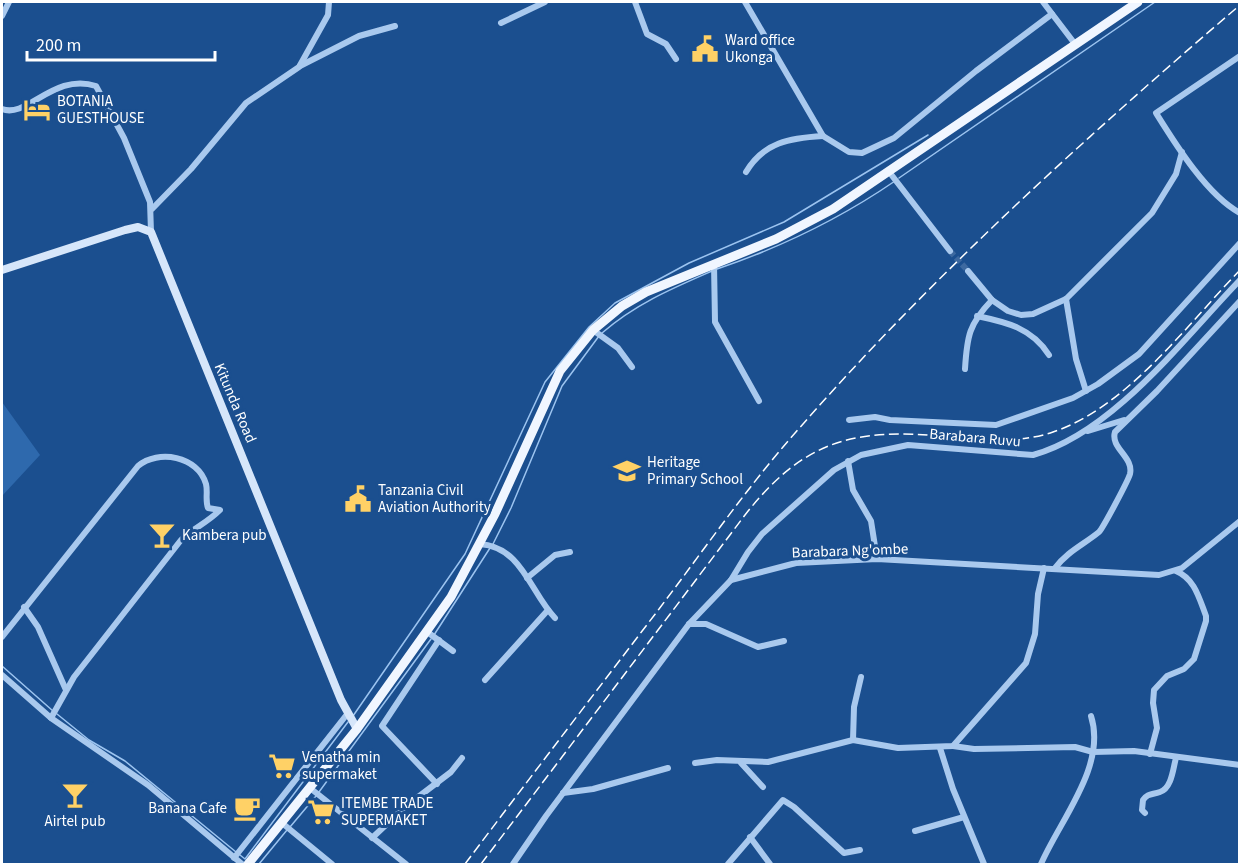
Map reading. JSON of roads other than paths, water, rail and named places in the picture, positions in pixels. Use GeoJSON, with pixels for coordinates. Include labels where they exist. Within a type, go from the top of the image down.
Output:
{"type":"FeatureCollection","features":[{"type":"Feature","properties":{"kind":"main road"},"geometry":{"type":"LineString","coordinates":[[248,864],[357,729],[451,597],[480,544],[560,371],[592,330],[622,306],[646,292],[807,224],[890,173],[1138,2]]}},
{"type":"Feature","properties":{"kind":"street"},"geometry":{"type":"LineString","coordinates":[[2,16],[9,2]]}},
{"type":"Feature","properties":{"kind":"street"},"geometry":{"type":"LineString","coordinates":[[299,67],[328,15],[329,2]]}},
{"type":"Feature","properties":{"kind":"street"},"geometry":{"type":"LineString","coordinates":[[501,23],[545,2]]}},
{"type":"Feature","properties":{"kind":"street"},"geometry":{"type":"LineString","coordinates":[[634,2],[647,34],[666,44],[676,59]]}},
{"type":"Feature","properties":{"kind":"street"},"geometry":{"type":"LineString","coordinates":[[745,2],[823,136],[849,152],[862,153],[884,145],[1052,14]]}},
{"type":"Feature","properties":{"kind":"street"},"geometry":{"type":"LineString","coordinates":[[1044,2],[1075,44]]}},
{"type":"Feature","properties":{"kind":"street"},"geometry":{"type":"LineString","coordinates":[[152,209],[191,169],[246,103],[299,67],[359,36],[395,26]]}},
{"type":"Feature","properties":{"kind":"street"},"geometry":{"type":"LineString","coordinates":[[1239,59],[1156,113],[1182,152],[1220,199],[1239,213]]}},
{"type":"Feature","properties":{"kind":"street"},"geometry":{"type":"LineString","coordinates":[[2,109],[7,111],[18,109],[61,85],[79,82],[96,86],[124,138],[152,209],[151,232]]}},
{"type":"Feature","properties":{"kind":"street"},"geometry":{"type":"LineString","coordinates":[[746,172],[758,154],[767,148],[801,138],[823,136]]}},
{"type":"Feature","properties":{"kind":"street"},"geometry":{"type":"LineString","coordinates":[[968,271],[992,300],[1008,311],[1021,315],[1034,314],[1066,299],[1077,291],[1152,213],[1176,174],[1182,152]]}},
{"type":"Feature","properties":{"kind":"street"},"geometry":{"type":"LineString","coordinates":[[890,173],[950,251]]}},
{"type":"Feature","properties":{"kind":"street"},"geometry":{"type":"LineString","coordinates":[[2,270],[132,228],[144,227],[151,232]]}},
{"type":"Feature","properties":{"kind":"street","name":"Kitunda Road"},"geometry":{"type":"LineString","coordinates":[[151,232],[348,713],[357,729]]}},
{"type":"Feature","properties":{"kind":"street"},"geometry":{"type":"LineString","coordinates":[[849,420],[875,417],[996,425],[1086,391],[1139,354],[1239,243]]}},
{"type":"Feature","properties":{"kind":"street"},"geometry":{"type":"LineString","coordinates":[[714,264],[715,322],[759,401]]}},
{"type":"Feature","properties":{"kind":"street","name":"Barabara Ruvu"},"geometry":{"type":"LineString","coordinates":[[731,580],[762,534],[808,491],[848,461],[874,450],[908,445],[1033,455],[1065,444],[1086,431],[1146,379],[1239,280]]}},
{"type":"Feature","properties":{"kind":"street"},"geometry":{"type":"LineString","coordinates":[[1066,299],[1076,360],[1086,391]]}},
{"type":"Feature","properties":{"kind":"street"},"geometry":{"type":"LineString","coordinates":[[965,369],[969,330],[976,316],[992,300]]}},
{"type":"Feature","properties":{"kind":"street"},"geometry":{"type":"LineString","coordinates":[[1055,568],[1069,550],[1104,527],[1130,476],[1130,465],[1114,438],[1115,432],[1157,391],[1239,301]]}},
{"type":"Feature","properties":{"kind":"street"},"geometry":{"type":"LineString","coordinates":[[976,316],[997,320],[1027,332],[1042,344],[1049,355]]}},
{"type":"Feature","properties":{"kind":"street"},"geometry":{"type":"LineString","coordinates":[[592,330],[618,348],[632,367]]}},
{"type":"Feature","properties":{"kind":"street"},"geometry":{"type":"LineString","coordinates":[[1086,431],[1128,418]]}},
{"type":"Feature","properties":{"kind":"street"},"geometry":{"type":"LineString","coordinates":[[2,637],[138,466],[147,459],[160,456],[182,459],[202,477],[206,485],[208,508],[220,510],[207,523],[190,531],[181,540],[66,690],[51,718]]}},
{"type":"Feature","properties":{"kind":"street"},"geometry":{"type":"LineString","coordinates":[[848,461],[853,490],[871,521],[878,559]]}},
{"type":"Feature","properties":{"kind":"street"},"geometry":{"type":"LineString","coordinates":[[1150,753],[1157,728],[1153,703],[1154,690],[1167,676],[1184,669],[1194,659],[1206,621],[1194,585],[1188,576],[1176,571],[1239,521]]}},
{"type":"Feature","properties":{"kind":"street"},"geometry":{"type":"LineString","coordinates":[[480,544],[492,545],[511,555],[555,618]]}},
{"type":"Feature","properties":{"kind":"street"},"geometry":{"type":"LineString","coordinates":[[528,578],[555,555],[570,552]]}},
{"type":"Feature","properties":{"kind":"street","name":"Barabara Ng'ombe"},"geometry":{"type":"LineString","coordinates":[[731,580],[796,563],[878,559],[1159,575],[1176,571]]}},
{"type":"Feature","properties":{"kind":"street"},"geometry":{"type":"LineString","coordinates":[[952,746],[1026,663],[1035,634],[1038,594],[1044,568]]}},
{"type":"Feature","properties":{"kind":"street"},"geometry":{"type":"LineString","coordinates":[[513,864],[689,624],[731,580]]}},
{"type":"Feature","properties":{"kind":"street"},"geometry":{"type":"LineString","coordinates":[[24,607],[38,627],[66,690]]}},
{"type":"Feature","properties":{"kind":"street"},"geometry":{"type":"LineString","coordinates":[[485,680],[548,610]]}},
{"type":"Feature","properties":{"kind":"street"},"geometry":{"type":"LineString","coordinates":[[689,624],[706,624],[758,647],[784,640]]}},
{"type":"Feature","properties":{"kind":"street"},"geometry":{"type":"LineString","coordinates":[[426,631],[453,651]]}},
{"type":"Feature","properties":{"kind":"street"},"geometry":{"type":"LineString","coordinates":[[436,784],[382,726],[439,640]]}},
{"type":"Feature","properties":{"kind":"street"},"geometry":{"type":"LineString","coordinates":[[2,675],[51,718],[148,785],[242,864]]}},
{"type":"Feature","properties":{"kind":"street"},"geometry":{"type":"LineString","coordinates":[[853,740],[854,706],[861,678]]}},
{"type":"Feature","properties":{"kind":"street"},"geometry":{"type":"LineString","coordinates":[[234,858],[348,713]]}},
{"type":"Feature","properties":{"kind":"street"},"geometry":{"type":"LineString","coordinates":[[1041,864],[1082,784],[1094,752],[1095,728],[1091,716]]}},
{"type":"Feature","properties":{"kind":"street"},"geometry":{"type":"LineString","coordinates":[[695,764],[717,760],[774,761],[853,740],[898,748],[1076,747],[1094,752],[1150,753],[1239,765]]}},
{"type":"Feature","properties":{"kind":"street"},"geometry":{"type":"LineString","coordinates":[[940,747],[964,817],[984,864]]}},
{"type":"Feature","properties":{"kind":"street"},"geometry":{"type":"LineString","coordinates":[[372,838],[405,807],[452,772],[462,758]]}},
{"type":"Feature","properties":{"kind":"street"},"geometry":{"type":"LineString","coordinates":[[1145,813],[1142,807],[1143,800],[1150,794],[1167,788],[1176,758]]}},
{"type":"Feature","properties":{"kind":"street"},"geometry":{"type":"LineString","coordinates":[[741,762],[763,787]]}},
{"type":"Feature","properties":{"kind":"street"},"geometry":{"type":"LineString","coordinates":[[563,793],[593,789],[668,768]]}},
{"type":"Feature","properties":{"kind":"street"},"geometry":{"type":"LineString","coordinates":[[310,788],[406,864]]}},
{"type":"Feature","properties":{"kind":"street"},"geometry":{"type":"LineString","coordinates":[[728,864],[780,801],[784,800],[844,853],[861,850]]}},
{"type":"Feature","properties":{"kind":"street"},"geometry":{"type":"LineString","coordinates":[[915,831],[964,817]]}},
{"type":"Feature","properties":{"kind":"street"},"geometry":{"type":"LineString","coordinates":[[282,823],[332,864]]}},
{"type":"Feature","properties":{"kind":"street"},"geometry":{"type":"LineString","coordinates":[[750,837],[770,864]]}},
{"type":"Feature","properties":{"kind":"waterway"},"geometry":{"type":"LineString","coordinates":[[899,178],[1155,2]]}},
{"type":"Feature","properties":{"kind":"waterway"},"geometry":{"type":"LineString","coordinates":[[353,716],[465,554],[545,382],[589,327],[615,303],[689,263],[784,222],[928,135]]}},
{"type":"Feature","properties":{"kind":"waterway"},"geometry":{"type":"LineString","coordinates":[[717,269],[763,252],[809,231],[895,181]]}},
{"type":"Feature","properties":{"kind":"waterway"},"geometry":{"type":"LineString","coordinates":[[602,333],[641,305],[712,271]]}},
{"type":"Feature","properties":{"kind":"waterway"},"geometry":{"type":"LineString","coordinates":[[493,544],[511,508],[562,386],[599,336]]}},
{"type":"Feature","properties":{"kind":"waterway"},"geometry":{"type":"LineString","coordinates":[[434,635],[490,548]]}},
{"type":"Feature","properties":{"kind":"waterway"},"geometry":{"type":"LineString","coordinates":[[319,792],[431,639]]}},
{"type":"Feature","properties":{"kind":"waterway"},"geometry":{"type":"LineString","coordinates":[[2,666],[53,711]]}},
{"type":"Feature","properties":{"kind":"waterway"},"geometry":{"type":"LineString","coordinates":[[57,714],[89,740],[125,761],[236,852]]}},
{"type":"Feature","properties":{"kind":"waterway"},"geometry":{"type":"LineString","coordinates":[[240,855],[245,859],[348,722]]}},
{"type":"Feature","properties":{"kind":"waterway"},"geometry":{"type":"LineString","coordinates":[[290,827],[316,796]]}},
{"type":"Feature","properties":{"kind":"waterway"},"geometry":{"type":"LineString","coordinates":[[259,864],[287,830]]}},
{"type":"Feature","properties":{"kind":"tunnel"},"geometry":{"type":"LineString","coordinates":[[950,251],[968,271]]}},
{"type":"Feature","properties":{"kind":"railway"},"geometry":{"type":"LineString","coordinates":[[465,864],[751,487],[836,387],[890,329],[1003,217],[1240,5]]}},
{"type":"Feature","properties":{"kind":"railway"},"geometry":{"type":"LineString","coordinates":[[481,864],[745,515],[790,468],[813,453],[837,443],[862,437],[890,434],[1004,440],[1029,438],[1053,432],[1080,420],[1106,404],[1130,385],[1177,339],[1240,270]]}},
{"type":"Feature","properties":{"kind":"place","name":"Ward office Ukonga"},"geometry":{"type":"Point","coordinates":[705,49]}},
{"type":"Feature","properties":{"kind":"place","name":"BOTANIA GUESTHOUSE"},"geometry":{"type":"Point","coordinates":[37,110]}},
{"type":"Feature","properties":{"kind":"place","name":"Heritage Primary School"},"geometry":{"type":"Point","coordinates":[627,471]}},
{"type":"Feature","properties":{"kind":"place","name":"Tanzania Civil Aviation Authority"},"geometry":{"type":"Point","coordinates":[358,499]}},
{"type":"Feature","properties":{"kind":"place","name":"Kambera pub"},"geometry":{"type":"Point","coordinates":[162,535]}},
{"type":"Feature","properties":{"kind":"place","name":"Venatha min supermaket"},"geometry":{"type":"Point","coordinates":[282,766]}},
{"type":"Feature","properties":{"kind":"place","name":"Airtel pub"},"geometry":{"type":"Point","coordinates":[75,795]}},
{"type":"Feature","properties":{"kind":"place","name":"Banana Cafe"},"geometry":{"type":"Point","coordinates":[247,808]}},
{"type":"Feature","properties":{"kind":"place","name":"ITEMBE TRADE SUPERMAKET"},"geometry":{"type":"Point","coordinates":[321,812]}}]}
